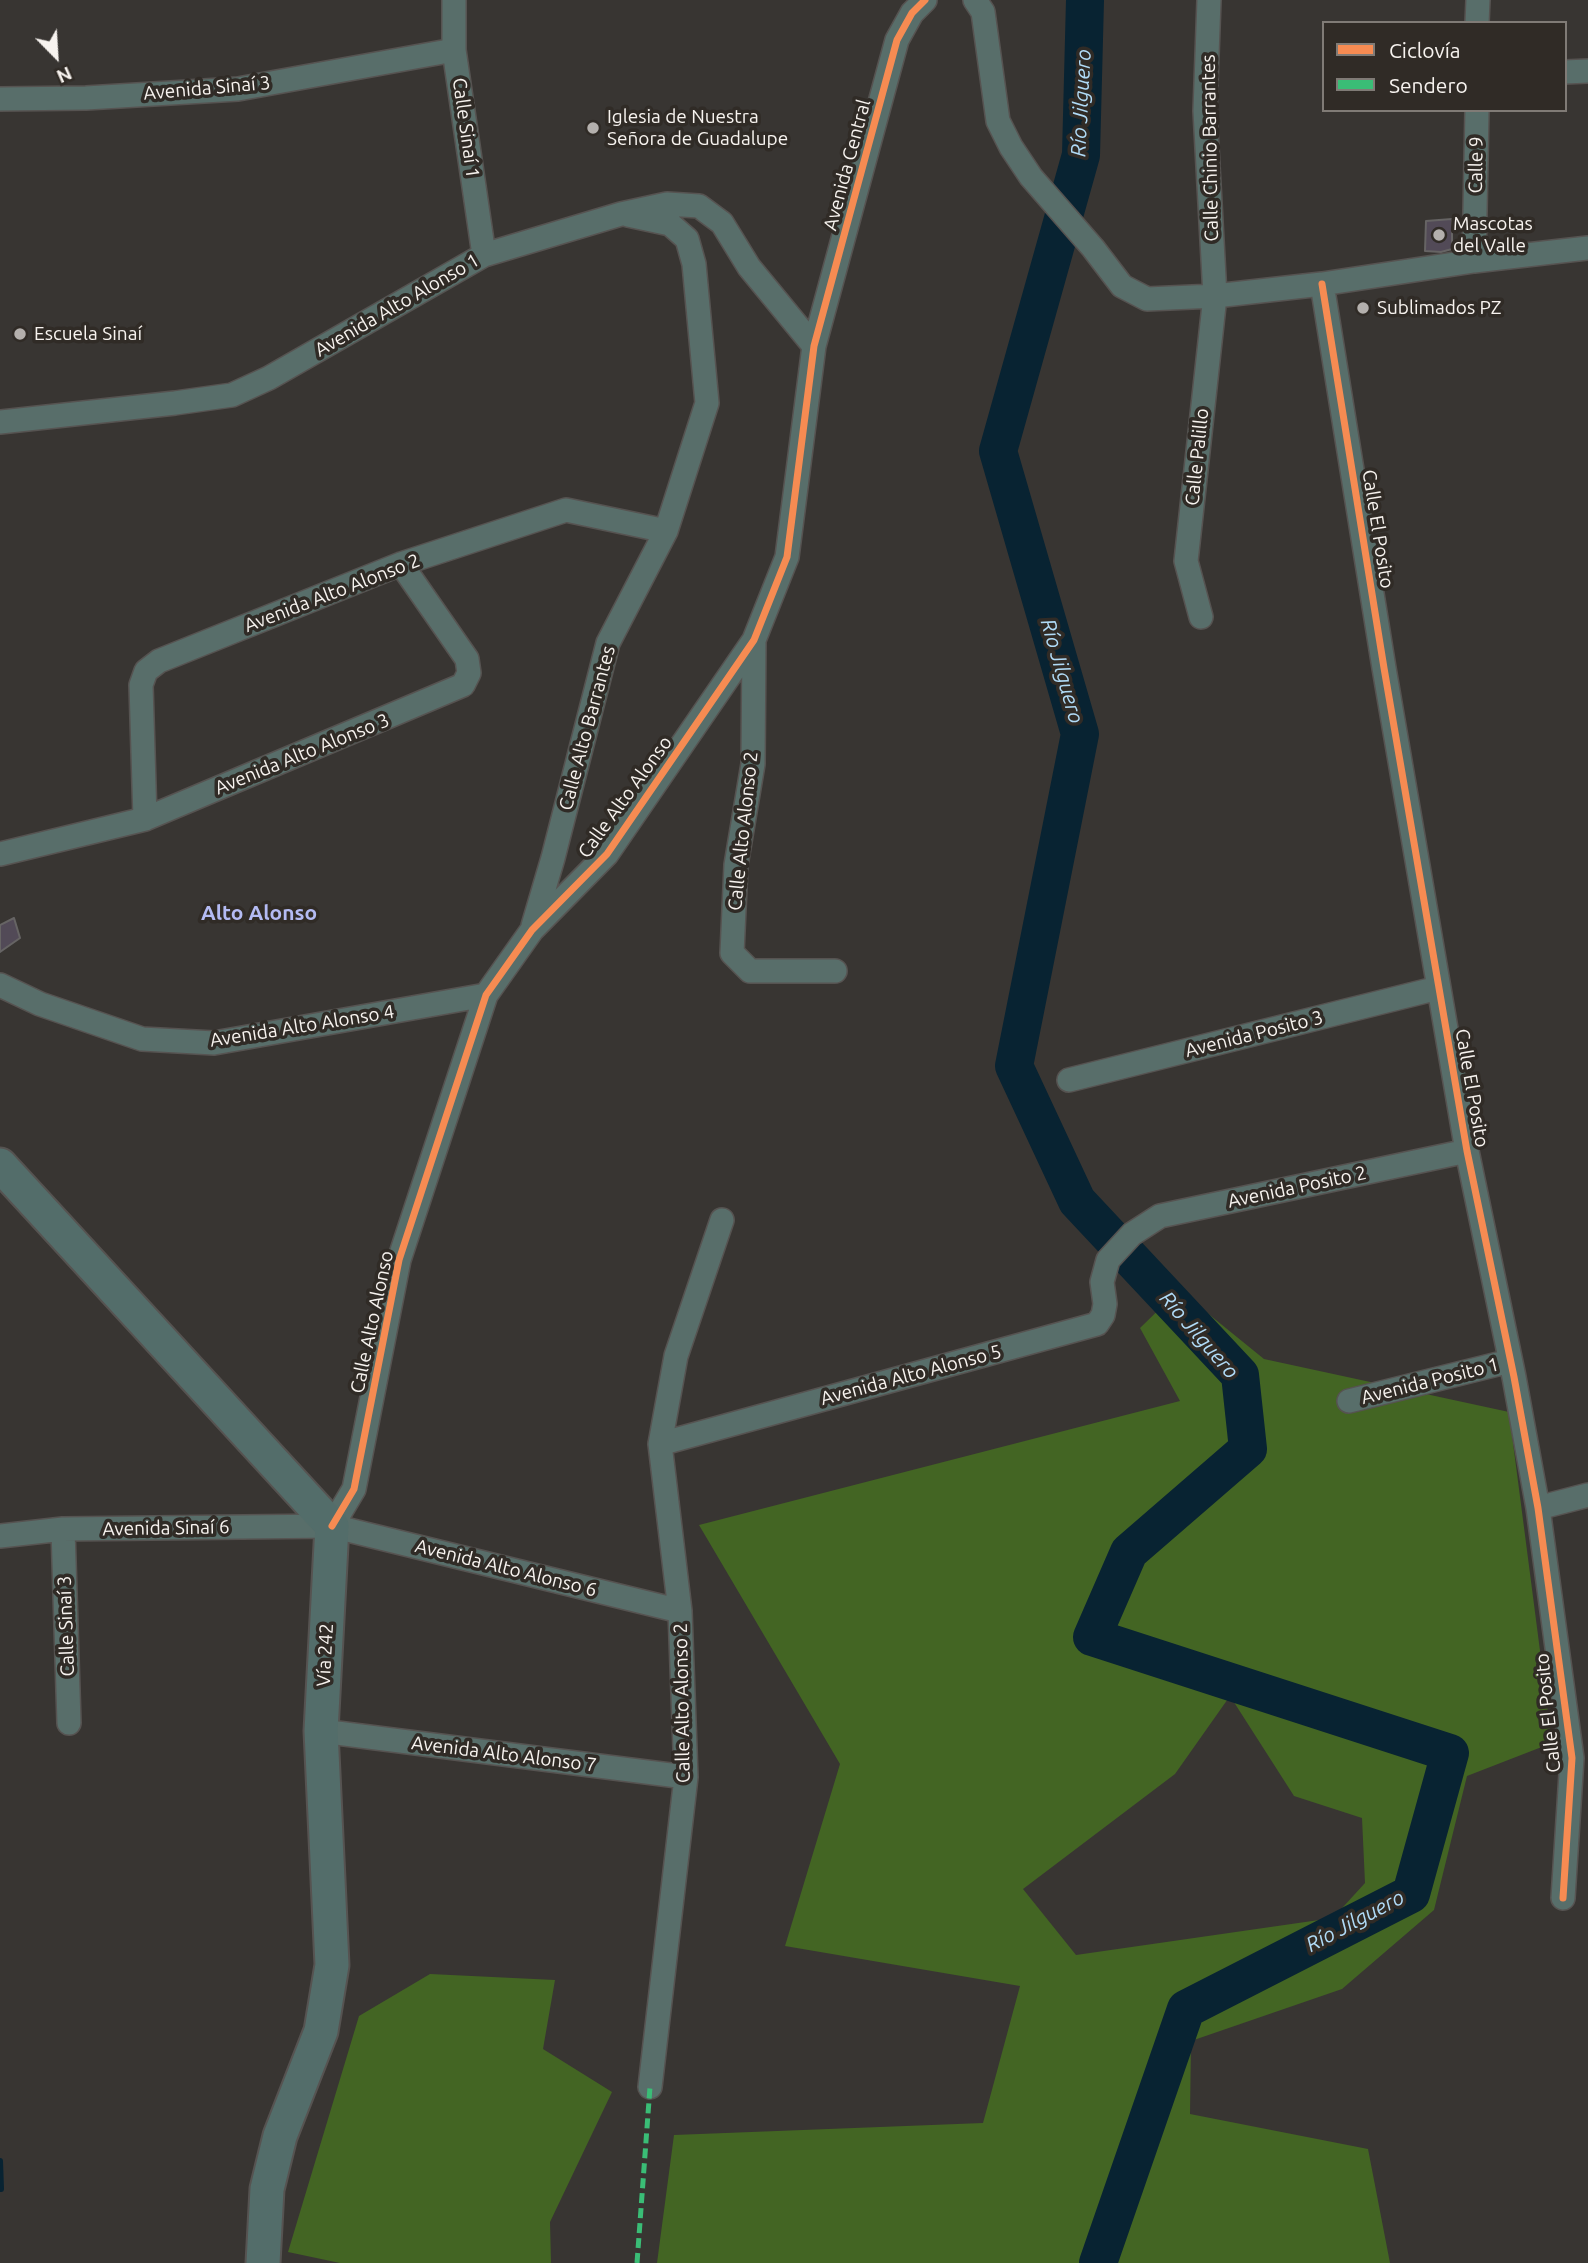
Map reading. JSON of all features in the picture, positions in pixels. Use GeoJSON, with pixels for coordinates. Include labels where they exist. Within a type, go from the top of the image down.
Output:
{"type":"FeatureCollection","features":[{"type":"Feature","properties":{"kind":"main road"},"geometry":{"type":"LineString","coordinates":[[0,1165],[332,1526]]}},
{"type":"Feature","properties":{"kind":"main road","name":"Vía 242"},"geometry":{"type":"LineString","coordinates":[[263,2263],[267,2189],[280,2136],[321,2031],[332,1965],[321,1731],[332,1526]]}},
{"type":"Feature","properties":{"kind":"street","name":"Calle Sinaí 1"},"geometry":{"type":"LineString","coordinates":[[454,0],[454,50],[484,255]]}},
{"type":"Feature","properties":{"kind":"street","name":"Avenida Central"},"geometry":{"type":"LineString","coordinates":[[814,346],[897,40],[912,13],[925,0]]}},
{"type":"Feature","properties":{"kind":"street"},"geometry":{"type":"LineString","coordinates":[[975,0],[983,12],[998,121],[1031,177],[1122,286],[1147,299],[1215,296],[1322,284],[1474,261],[1588,248]]}},
{"type":"Feature","properties":{"kind":"street","name":"Calle Chinio Barrantes"},"geometry":{"type":"LineString","coordinates":[[1209,0],[1205,111],[1215,296]]}},
{"type":"Feature","properties":{"kind":"street"},"geometry":{"type":"LineString","coordinates":[[1478,0],[1478,21]]}},
{"type":"Feature","properties":{"kind":"street","name":"Avenida Sinaí 3"},"geometry":{"type":"LineString","coordinates":[[0,99],[86,98],[238,89],[454,50]]}},
{"type":"Feature","properties":{"kind":"street"},"geometry":{"type":"LineString","coordinates":[[1567,72],[1588,71]]}},
{"type":"Feature","properties":{"kind":"street","name":"Calle 9"},"geometry":{"type":"LineString","coordinates":[[1474,261],[1477,112]]}},
{"type":"Feature","properties":{"kind":"street","name":"Avenida Alto Alonso 1"},"geometry":{"type":"LineString","coordinates":[[0,422],[175,404],[232,395],[269,378],[484,255],[621,214],[667,204],[699,206],[722,223],[749,267],[814,346]]}},
{"type":"Feature","properties":{"kind":"street","name":"Calle Alto Barrantes"},"geometry":{"type":"LineString","coordinates":[[532,930],[608,643],[666,531],[707,404],[694,264],[687,239],[670,225],[621,214]]}},
{"type":"Feature","properties":{"kind":"street","name":"Calle El Posito"},"geometry":{"type":"LineString","coordinates":[[1322,284],[1438,988],[1467,1151],[1538,1508],[1580,1757],[1563,1898]]}},
{"type":"Feature","properties":{"kind":"street","name":"Calle Palillo"},"geometry":{"type":"LineString","coordinates":[[1201,617],[1186,561],[1215,296]]}},
{"type":"Feature","properties":{"kind":"street","name":"Calle Alto Alonso"},"geometry":{"type":"LineString","coordinates":[[332,1526],[354,1489],[399,1260],[486,995],[532,930],[607,854],[754,640],[787,557],[814,346]]}},
{"type":"Feature","properties":{"kind":"street","name":"Avenida Alto Alonso 2"},"geometry":{"type":"LineString","coordinates":[[145,819],[141,685],[146,671],[159,661],[401,564],[566,510],[666,531]]}},
{"type":"Feature","properties":{"kind":"street","name":"Avenida Alto Alonso 3"},"geometry":{"type":"LineString","coordinates":[[0,855],[145,819],[463,685],[469,673],[467,659],[401,564]]}},
{"type":"Feature","properties":{"kind":"street","name":"Calle Alto Alonso 2"},"geometry":{"type":"LineString","coordinates":[[754,640],[753,764],[736,864],[732,953],[750,971],[835,971]]}},
{"type":"Feature","properties":{"kind":"street","name":"Avenida Alto Alonso 4"},"geometry":{"type":"LineString","coordinates":[[0,985],[40,1004],[142,1039],[214,1044],[486,995]]}},
{"type":"Feature","properties":{"kind":"street","name":"Avenida Posito 3"},"geometry":{"type":"LineString","coordinates":[[1069,1080],[1438,988]]}},
{"type":"Feature","properties":{"kind":"street","name":"Avenida Posito 2"},"geometry":{"type":"LineString","coordinates":[[1108,1260],[1132,1234],[1160,1216],[1467,1151]]}},
{"type":"Feature","properties":{"kind":"street","name":"Calle Alto Alonso 2"},"geometry":{"type":"LineString","coordinates":[[650,2087],[686,1777],[680,1611],[660,1444],[676,1356],[722,1220]]}},
{"type":"Feature","properties":{"kind":"street","name":"Avenida Alto Alonso 5"},"geometry":{"type":"LineString","coordinates":[[660,1444],[1097,1324],[1103,1315],[1105,1304],[1102,1282],[1108,1260]]}},
{"type":"Feature","properties":{"kind":"street","name":"Avenida Posito 1"},"geometry":{"type":"LineString","coordinates":[[1349,1401],[1510,1361]]}},
{"type":"Feature","properties":{"kind":"street"},"geometry":{"type":"LineString","coordinates":[[1538,1508],[1588,1495]]}},
{"type":"Feature","properties":{"kind":"street","name":"Avenida Sinaí 6"},"geometry":{"type":"LineString","coordinates":[[0,1536],[63,1529],[332,1526]]}},
{"type":"Feature","properties":{"kind":"street","name":"Avenida Alto Alonso 6"},"geometry":{"type":"LineString","coordinates":[[332,1526],[680,1611]]}},
{"type":"Feature","properties":{"kind":"street","name":"Calle Sinaí 3"},"geometry":{"type":"LineString","coordinates":[[63,1529],[69,1723]]}},
{"type":"Feature","properties":{"kind":"street","name":"Avenida Alto Alonso 7"},"geometry":{"type":"LineString","coordinates":[[321,1731],[686,1777]]}},
{"type":"Feature","properties":{"kind":"green space"},"geometry":{"type":"Polygon","coordinates":[[[1179,1290],[1264,1359],[1509,1412],[1552,1743],[1467,1776],[1434,1910],[1342,1989],[1191,2041],[1190,2114],[1368,2149],[1390,2263],[657,2263],[674,2135],[983,2123],[1020,1986],[785,1946],[840,1764],[699,1525],[1180,1401],[1140,1328],[1179,1290]],[[1230,1696],[1175,1774],[1023,1889],[1076,1955],[1333,1918],[1365,1883],[1362,1818],[1294,1796],[1230,1696]]]}},
{"type":"Feature","properties":{"kind":"green space"},"geometry":{"type":"Polygon","coordinates":[[[430,1974],[555,1980],[543,2049],[612,2092],[550,2222],[551,2263],[340,2263],[288,2252],[359,2016],[430,1974]]]}},
{"type":"Feature","properties":{"kind":"building","name":"Mascotas del Valle"},"geometry":{"type":"Polygon","coordinates":[[[1452,219],[1452,249],[1441,252],[1425,251],[1426,221],[1452,219]]]}},
{"type":"Feature","properties":{"kind":"building"},"geometry":{"type":"Polygon","coordinates":[[[14,918],[20,938],[0,952],[0,925],[14,918]]]}},
{"type":"Feature","properties":{"kind":"waterway","name":"Río Jilguero"},"geometry":{"type":"LineString","coordinates":[[1085,0],[1081,155],[998,451],[1080,734],[1014,1066],[1077,1201],[1240,1375],[1248,1449],[1129,1552],[1092,1637],[1450,1753],[1411,1894],[1186,2009],[1098,2263]]}},
{"type":"Feature","properties":{"kind":"waterway"},"geometry":{"type":"LineString","coordinates":[[0,2161],[1,2189]]}},
{"type":"Feature","properties":{"kind":"marked path"},"geometry":{"type":"LineString","coordinates":[[637,2263],[650,2087]]}},
{"type":"Feature","properties":{"kind":"cycle path"},"geometry":{"type":"LineString","coordinates":[[332,1526],[354,1489],[399,1260],[486,995],[532,930],[607,854],[754,640],[787,557],[814,346],[897,40],[912,13],[925,0]]}},
{"type":"Feature","properties":{"kind":"cycle path"},"geometry":{"type":"LineString","coordinates":[[1322,284],[1384,668],[1467,1151],[1538,1508],[1572,1758],[1563,1898]]}},
{"type":"Feature","properties":{"kind":"place","name":"Iglesia de Nuestra Señora de Guadalupe"},"geometry":{"type":"Point","coordinates":[593,128]}},
{"type":"Feature","properties":{"kind":"place","name":"Mascotas del Valle"},"geometry":{"type":"Point","coordinates":[1439,235]}},
{"type":"Feature","properties":{"kind":"place","name":"Sublimados PZ"},"geometry":{"type":"Point","coordinates":[1363,308]}},
{"type":"Feature","properties":{"kind":"place","name":"Escuela Sinaí"},"geometry":{"type":"Point","coordinates":[20,334]}},
{"type":"Feature","properties":{"kind":"district","name":"Alto Alonso"},"geometry":{"type":"Point","coordinates":[259,913]}}]}
